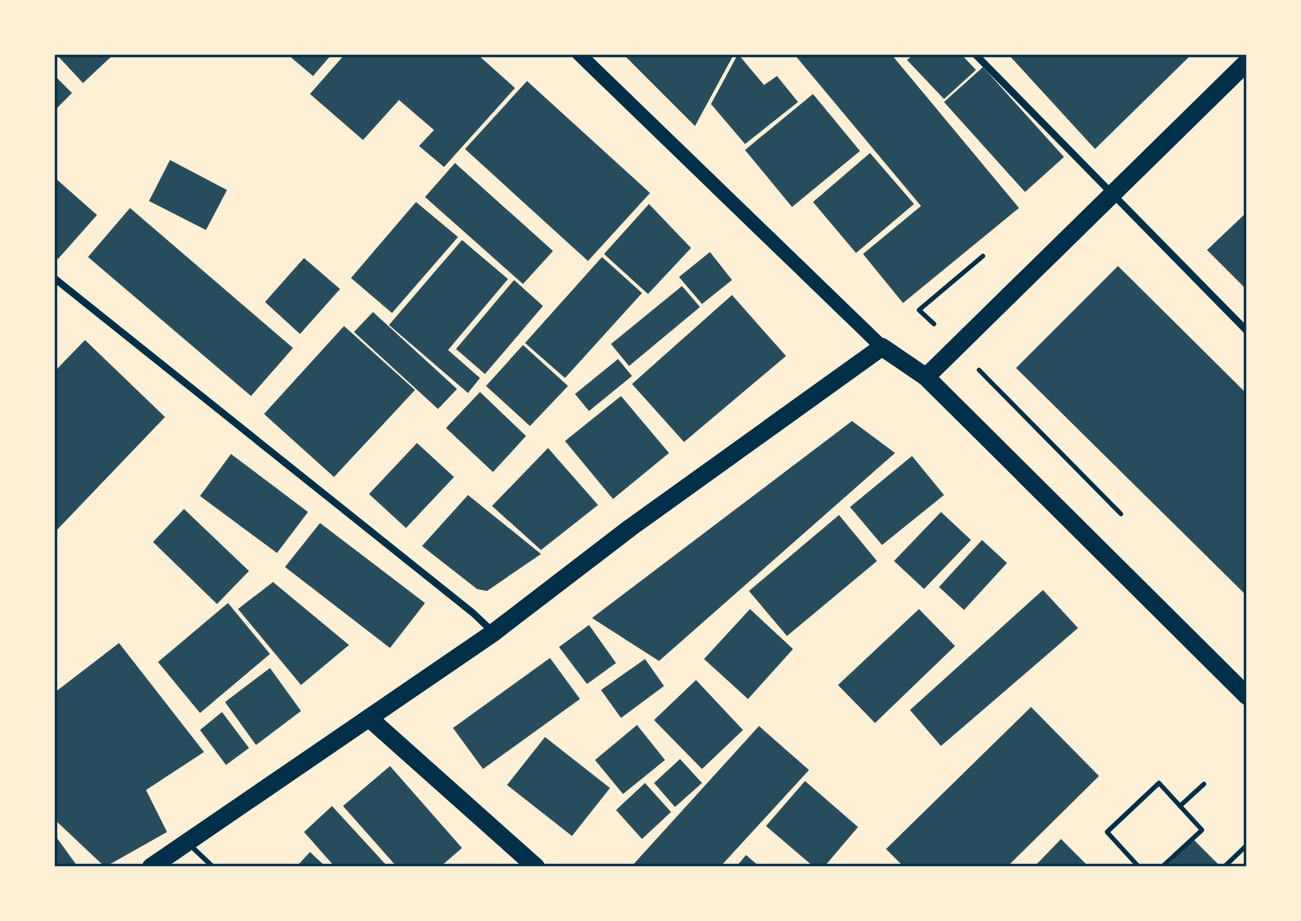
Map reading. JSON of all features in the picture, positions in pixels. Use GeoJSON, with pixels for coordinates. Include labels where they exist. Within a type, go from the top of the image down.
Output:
{"type":"FeatureCollection","features":[{"type":"Feature","properties":{"kind":"main road"},"geometry":{"type":"LineString","coordinates":[[579,54],[882,347],[926,377],[1247,696]]}},
{"type":"Feature","properties":{"kind":"main road"},"geometry":{"type":"LineString","coordinates":[[926,377],[1247,62]]}},
{"type":"Feature","properties":{"kind":"main road"},"geometry":{"type":"LineString","coordinates":[[151,867],[493,633],[630,528],[882,347]]}},
{"type":"Feature","properties":{"kind":"main road"},"geometry":{"type":"LineString","coordinates":[[369,718],[536,867]]}},
{"type":"Feature","properties":{"kind":"street"},"geometry":{"type":"LineString","coordinates":[[975,54],[1247,331]]}},
{"type":"Feature","properties":{"kind":"street"},"geometry":{"type":"LineString","coordinates":[[54,278],[473,613],[493,633]]}},
{"type":"Feature","properties":{"kind":"lane"},"geometry":{"type":"LineString","coordinates":[[188,843],[213,867]]}},
{"type":"Feature","properties":{"kind":"path"},"geometry":{"type":"LineString","coordinates":[[938,329],[919,310],[983,256]]}},
{"type":"Feature","properties":{"kind":"path"},"geometry":{"type":"LineString","coordinates":[[975,366],[1121,514]]}},
{"type":"Feature","properties":{"kind":"path"},"geometry":{"type":"LineString","coordinates":[[1139,867],[1107,832],[1159,783],[1202,830],[1162,867]]}},
{"type":"Feature","properties":{"kind":"path"},"geometry":{"type":"LineString","coordinates":[[1180,806],[1204,784]]}},
{"type":"Feature","properties":{"kind":"path"},"geometry":{"type":"LineString","coordinates":[[1224,867],[1247,845]]}},
{"type":"Feature","properties":{"kind":"path"},"geometry":{"type":"LineString","coordinates":[[1127,867],[1133,861]]}},
{"type":"Feature","properties":{"kind":"building"},"geometry":{"type":"Polygon","coordinates":[[[56,54],[114,54],[83,83],[56,54]]]}},
{"type":"Feature","properties":{"kind":"building"},"geometry":{"type":"Polygon","coordinates":[[[287,54],[332,54],[313,76],[287,54]]]}},
{"type":"Feature","properties":{"kind":"building"},"geometry":{"type":"Polygon","coordinates":[[[345,54],[477,54],[515,88],[444,167],[419,146],[434,130],[399,100],[363,140],[310,94],[345,54]]]}},
{"type":"Feature","properties":{"kind":"building"},"geometry":{"type":"Polygon","coordinates":[[[623,54],[734,54],[695,126],[623,54]]]}},
{"type":"Feature","properties":{"kind":"building"},"geometry":{"type":"Polygon","coordinates":[[[738,54],[764,85],[777,76],[798,102],[745,144],[711,104],[738,54]]]}},
{"type":"Feature","properties":{"kind":"building"},"geometry":{"type":"Polygon","coordinates":[[[794,54],[891,54],[1019,208],[903,303],[863,254],[921,206],[794,54]]]}},
{"type":"Feature","properties":{"kind":"building"},"geometry":{"type":"Polygon","coordinates":[[[914,54],[961,54],[976,70],[944,99],[907,60],[914,54]]]}},
{"type":"Feature","properties":{"kind":"building"},"geometry":{"type":"Polygon","coordinates":[[[1008,54],[1192,54],[1095,149],[1008,54]]]}},
{"type":"Feature","properties":{"kind":"building"},"geometry":{"type":"Polygon","coordinates":[[[983,67],[1064,157],[1025,192],[944,102],[983,67]]]}},
{"type":"Feature","properties":{"kind":"building"},"geometry":{"type":"Polygon","coordinates":[[[54,75],[72,93],[54,111],[54,75]]]}},
{"type":"Feature","properties":{"kind":"building"},"geometry":{"type":"Polygon","coordinates":[[[527,81],[650,193],[588,261],[465,149],[527,81]]]}},
{"type":"Feature","properties":{"kind":"building"},"geometry":{"type":"Polygon","coordinates":[[[813,94],[860,151],[792,207],[745,150],[813,94]]]}},
{"type":"Feature","properties":{"kind":"building"},"geometry":{"type":"Polygon","coordinates":[[[870,153],[914,204],[856,253],[813,202],[870,153]]]}},
{"type":"Feature","properties":{"kind":"building"},"geometry":{"type":"Polygon","coordinates":[[[170,160],[227,190],[206,230],[149,201],[170,160]]]}},
{"type":"Feature","properties":{"kind":"building"},"geometry":{"type":"Polygon","coordinates":[[[455,163],[553,251],[523,284],[425,197],[455,163]]]}},
{"type":"Feature","properties":{"kind":"building"},"geometry":{"type":"Polygon","coordinates":[[[54,177],[97,215],[58,259],[54,255],[54,177]]]}},
{"type":"Feature","properties":{"kind":"building"},"geometry":{"type":"Polygon","coordinates":[[[416,202],[458,237],[392,313],[351,278],[416,202]]]}},
{"type":"Feature","properties":{"kind":"building"},"geometry":{"type":"Polygon","coordinates":[[[649,204],[691,248],[648,294],[604,254],[649,204]]]}},
{"type":"Feature","properties":{"kind":"building"},"geometry":{"type":"Polygon","coordinates":[[[130,208],[293,348],[251,396],[88,257],[130,208]]]}},
{"type":"Feature","properties":{"kind":"building"},"geometry":{"type":"Polygon","coordinates":[[[1247,212],[1247,290],[1207,250],[1247,212]]]}},
{"type":"Feature","properties":{"kind":"building"},"geometry":{"type":"Polygon","coordinates":[[[462,240],[508,279],[448,350],[480,378],[468,393],[389,325],[462,240]]]}},
{"type":"Feature","properties":{"kind":"building"},"geometry":{"type":"Polygon","coordinates":[[[710,252],[732,280],[702,304],[679,277],[710,252]]]}},
{"type":"Feature","properties":{"kind":"building"},"geometry":{"type":"Polygon","coordinates":[[[602,257],[642,293],[565,378],[525,343],[602,257]]]}},
{"type":"Feature","properties":{"kind":"building"},"geometry":{"type":"Polygon","coordinates":[[[304,258],[340,289],[300,334],[265,302],[304,258]]]}},
{"type":"Feature","properties":{"kind":"building"},"geometry":{"type":"Polygon","coordinates":[[[1118,266],[1247,394],[1247,596],[1016,368],[1118,266]]]}},
{"type":"Feature","properties":{"kind":"building"},"geometry":{"type":"Polygon","coordinates":[[[514,280],[543,306],[485,374],[456,349],[514,280]]]}},
{"type":"Feature","properties":{"kind":"building"},"geometry":{"type":"Polygon","coordinates":[[[682,286],[700,307],[629,366],[611,344],[682,286]]]}},
{"type":"Feature","properties":{"kind":"building"},"geometry":{"type":"Polygon","coordinates":[[[732,295],[786,356],[684,442],[632,384],[732,295]]]}},
{"type":"Feature","properties":{"kind":"building"},"geometry":{"type":"Polygon","coordinates":[[[373,312],[457,389],[438,409],[354,332],[373,312]]]}},
{"type":"Feature","properties":{"kind":"building"},"geometry":{"type":"Polygon","coordinates":[[[344,326],[415,390],[334,477],[264,414],[344,326]]]}},
{"type":"Feature","properties":{"kind":"building"},"geometry":{"type":"Polygon","coordinates":[[[85,340],[165,417],[54,533],[54,372],[85,340]]]}},
{"type":"Feature","properties":{"kind":"building"},"geometry":{"type":"Polygon","coordinates":[[[523,345],[568,386],[530,426],[486,386],[523,345]]]}},
{"type":"Feature","properties":{"kind":"building"},"geometry":{"type":"Polygon","coordinates":[[[618,359],[632,376],[589,411],[575,394],[618,359]]]}},
{"type":"Feature","properties":{"kind":"building"},"geometry":{"type":"Polygon","coordinates":[[[480,392],[526,436],[493,472],[446,428],[480,392]]]}},
{"type":"Feature","properties":{"kind":"building"},"geometry":{"type":"Polygon","coordinates":[[[621,396],[669,453],[613,499],[565,441],[621,396]]]}},
{"type":"Feature","properties":{"kind":"building"},"geometry":{"type":"Polygon","coordinates":[[[852,421],[895,453],[659,661],[592,618],[852,421]]]}},
{"type":"Feature","properties":{"kind":"building"},"geometry":{"type":"Polygon","coordinates":[[[417,443],[454,477],[406,528],[369,494],[417,443]]]}},
{"type":"Feature","properties":{"kind":"building"},"geometry":{"type":"Polygon","coordinates":[[[548,448],[598,505],[541,550],[492,506],[548,448]]]}},
{"type":"Feature","properties":{"kind":"building"},"geometry":{"type":"Polygon","coordinates":[[[231,454],[308,512],[277,553],[200,496],[231,454]]]}},
{"type":"Feature","properties":{"kind":"building"},"geometry":{"type":"Polygon","coordinates":[[[912,456],[944,495],[882,545],[850,507],[912,456]]]}},
{"type":"Feature","properties":{"kind":"building"},"geometry":{"type":"Polygon","coordinates":[[[468,495],[541,554],[487,591],[477,589],[422,546],[468,495]]]}},
{"type":"Feature","properties":{"kind":"building"},"geometry":{"type":"Polygon","coordinates":[[[184,509],[249,571],[217,604],[153,542],[184,509]]]}},
{"type":"Feature","properties":{"kind":"building"},"geometry":{"type":"Polygon","coordinates":[[[941,512],[971,540],[924,589],[894,561],[941,512]]]}},
{"type":"Feature","properties":{"kind":"building"},"geometry":{"type":"Polygon","coordinates":[[[839,515],[877,561],[787,636],[749,591],[839,515]]]}},
{"type":"Feature","properties":{"kind":"building"},"geometry":{"type":"Polygon","coordinates":[[[320,523],[425,603],[390,648],[285,567],[320,523]]]}},
{"type":"Feature","properties":{"kind":"building"},"geometry":{"type":"Polygon","coordinates":[[[982,540],[1007,563],[964,610],[939,587],[982,540]]]}},
{"type":"Feature","properties":{"kind":"building"},"geometry":{"type":"Polygon","coordinates":[[[273,582],[349,645],[301,685],[238,609],[273,582]]]}},
{"type":"Feature","properties":{"kind":"building"},"geometry":{"type":"Polygon","coordinates":[[[1043,590],[1078,628],[941,746],[910,710],[1043,590]]]}},
{"type":"Feature","properties":{"kind":"building"},"geometry":{"type":"Polygon","coordinates":[[[228,603],[270,654],[200,713],[158,662],[228,603]]]}},
{"type":"Feature","properties":{"kind":"building"},"geometry":{"type":"Polygon","coordinates":[[[750,609],[793,649],[748,699],[704,659],[750,609]]]}},
{"type":"Feature","properties":{"kind":"building"},"geometry":{"type":"Polygon","coordinates":[[[919,609],[955,646],[875,723],[838,685],[919,609]]]}},
{"type":"Feature","properties":{"kind":"building"},"geometry":{"type":"Polygon","coordinates":[[[589,625],[616,663],[587,684],[559,647],[589,625]]]}},
{"type":"Feature","properties":{"kind":"building"},"geometry":{"type":"Polygon","coordinates":[[[119,643],[204,752],[146,790],[167,832],[105,867],[54,819],[54,693],[119,643]]]}},
{"type":"Feature","properties":{"kind":"building"},"geometry":{"type":"Polygon","coordinates":[[[550,658],[580,699],[483,769],[453,728],[550,658]]]}},
{"type":"Feature","properties":{"kind":"building"},"geometry":{"type":"Polygon","coordinates":[[[645,659],[664,686],[621,718],[601,690],[645,659]]]}},
{"type":"Feature","properties":{"kind":"building"},"geometry":{"type":"Polygon","coordinates":[[[270,668],[301,711],[256,745],[225,702],[270,668]]]}},
{"type":"Feature","properties":{"kind":"building"},"geometry":{"type":"Polygon","coordinates":[[[696,680],[743,730],[702,769],[654,720],[696,680]]]}},
{"type":"Feature","properties":{"kind":"building"},"geometry":{"type":"Polygon","coordinates":[[[1031,707],[1099,776],[1007,867],[904,867],[886,849],[1031,707]]]}},
{"type":"Feature","properties":{"kind":"building"},"geometry":{"type":"Polygon","coordinates":[[[222,712],[249,748],[226,765],[200,730],[222,712]]]}},
{"type":"Feature","properties":{"kind":"building"},"geometry":{"type":"Polygon","coordinates":[[[637,725],[665,760],[623,794],[595,760],[637,725]]]}},
{"type":"Feature","properties":{"kind":"building"},"geometry":{"type":"Polygon","coordinates":[[[759,726],[809,770],[720,867],[631,867],[759,726]]]}},
{"type":"Feature","properties":{"kind":"building"},"geometry":{"type":"Polygon","coordinates":[[[545,737],[610,788],[572,836],[507,785],[545,737]]]}},
{"type":"Feature","properties":{"kind":"building"},"geometry":{"type":"Polygon","coordinates":[[[680,759],[702,783],[675,807],[654,783],[680,759]]]}},
{"type":"Feature","properties":{"kind":"building"},"geometry":{"type":"Polygon","coordinates":[[[390,766],[462,848],[440,867],[397,867],[343,806],[390,766]]]}},
{"type":"Feature","properties":{"kind":"building"},"geometry":{"type":"Polygon","coordinates":[[[805,781],[858,827],[824,867],[814,867],[766,826],[805,781]]]}},
{"type":"Feature","properties":{"kind":"building"},"geometry":{"type":"Polygon","coordinates":[[[645,783],[671,812],[642,839],[616,810],[645,783]]]}},
{"type":"Feature","properties":{"kind":"building"},"geometry":{"type":"Polygon","coordinates":[[[332,806],[388,867],[335,867],[304,832],[332,806]]]}},
{"type":"Feature","properties":{"kind":"building"},"geometry":{"type":"Polygon","coordinates":[[[54,834],[78,867],[54,867],[54,834]]]}},
{"type":"Feature","properties":{"kind":"building"},"geometry":{"type":"Polygon","coordinates":[[[1061,839],[1089,867],[1034,867],[1061,839]]]}},
{"type":"Feature","properties":{"kind":"building"},"geometry":{"type":"Polygon","coordinates":[[[1193,839],[1221,867],[1166,867],[1193,839]]]}},
{"type":"Feature","properties":{"kind":"building"},"geometry":{"type":"Polygon","coordinates":[[[310,852],[326,867],[296,867],[310,852]]]}},
{"type":"Feature","properties":{"kind":"building"},"geometry":{"type":"Polygon","coordinates":[[[746,855],[760,867],[736,867],[746,855]]]}}]}
